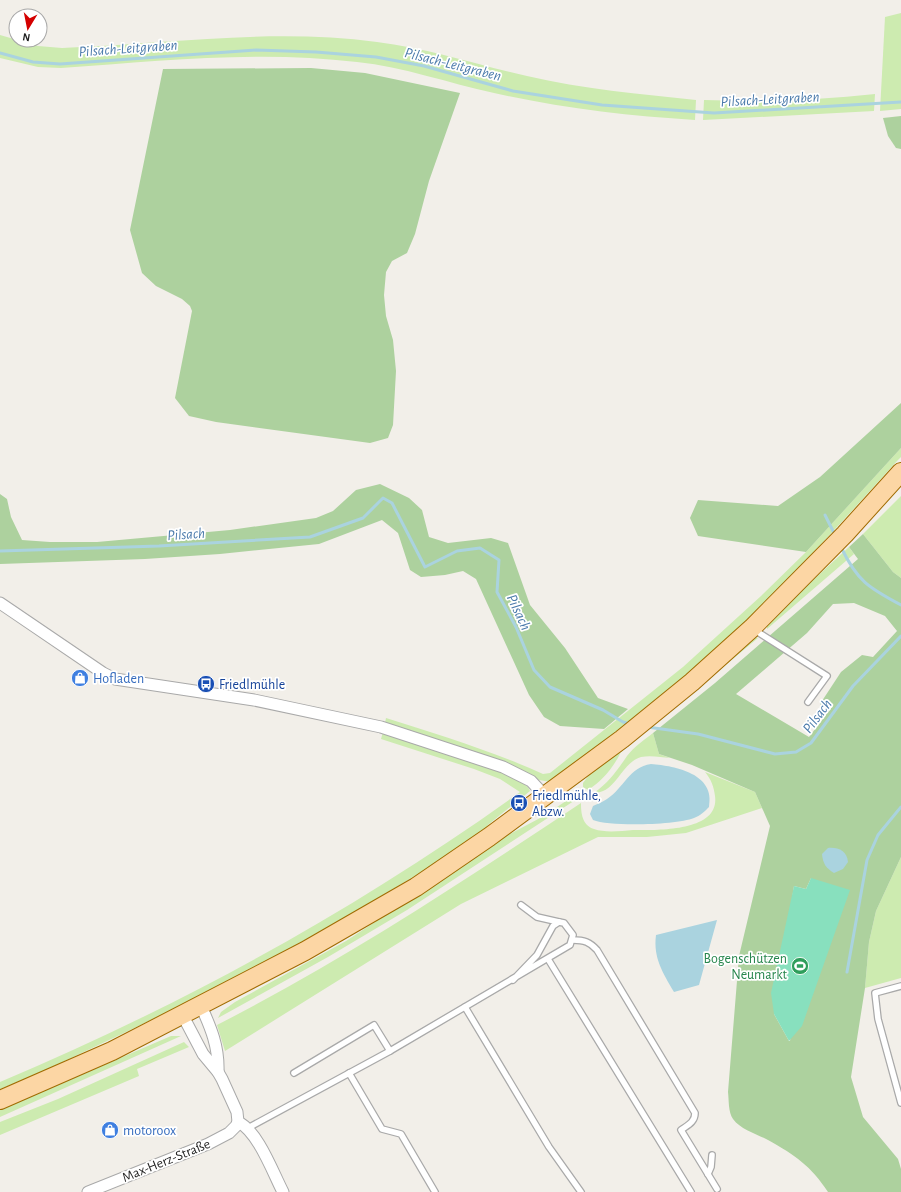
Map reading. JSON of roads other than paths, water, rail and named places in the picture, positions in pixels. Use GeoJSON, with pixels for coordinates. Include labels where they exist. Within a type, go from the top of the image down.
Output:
{"type":"FeatureCollection","features":[{"type":"Feature","properties":{"kind":"main road"},"geometry":{"type":"LineString","coordinates":[[0,1100],[67,1072],[183,1016],[305,951],[416,887],[546,797],[648,719],[752,628],[845,534],[885,492],[901,472]]}},
{"type":"Feature","properties":{"kind":"main road"},"geometry":{"type":"LineString","coordinates":[[885,492],[901,479]]}},
{"type":"Feature","properties":{"kind":"street"},"geometry":{"type":"LineString","coordinates":[[0,603],[97,670],[115,679],[254,700],[382,727],[503,767],[530,781],[546,797]]}},
{"type":"Feature","properties":{"kind":"street"},"geometry":{"type":"LineString","coordinates":[[201,1006],[215,1040],[218,1072]]}},
{"type":"Feature","properties":{"kind":"street"},"geometry":{"type":"LineString","coordinates":[[183,1016],[203,1054],[218,1072],[237,1112],[238,1122],[248,1128],[284,1192]]}},
{"type":"Feature","properties":{"kind":"street","name":"Max-Herz-Straße"},"geometry":{"type":"LineString","coordinates":[[88,1192],[208,1144],[229,1133],[238,1122]]}},
{"type":"Feature","properties":{"kind":"lane"},"geometry":{"type":"LineString","coordinates":[[752,628],[827,676],[808,702]]}},
{"type":"Feature","properties":{"kind":"lane"},"geometry":{"type":"LineString","coordinates":[[248,1128],[390,1051],[513,980],[570,945],[573,940],[570,930],[564,923],[537,917],[520,905]]}},
{"type":"Feature","properties":{"kind":"lane"},"geometry":{"type":"LineString","coordinates":[[513,980],[537,955],[553,926],[559,922]]}},
{"type":"Feature","properties":{"kind":"lane"},"geometry":{"type":"LineString","coordinates":[[573,940],[583,940],[591,944],[597,950],[695,1113],[695,1118],[691,1123],[681,1130],[717,1191]]}},
{"type":"Feature","properties":{"kind":"lane"},"geometry":{"type":"LineString","coordinates":[[548,959],[691,1192]]}},
{"type":"Feature","properties":{"kind":"lane"},"geometry":{"type":"LineString","coordinates":[[901,986],[875,993],[878,1019],[901,1103]]}},
{"type":"Feature","properties":{"kind":"lane"},"geometry":{"type":"LineString","coordinates":[[465,1007],[549,1147],[581,1192]]}},
{"type":"Feature","properties":{"kind":"lane"},"geometry":{"type":"LineString","coordinates":[[294,1073],[374,1025],[390,1051]]}},
{"type":"Feature","properties":{"kind":"lane"},"geometry":{"type":"LineString","coordinates":[[348,1073],[382,1129],[401,1134],[435,1192]]}},
{"type":"Feature","properties":{"kind":"lane"},"geometry":{"type":"LineString","coordinates":[[708,1174],[711,1167],[712,1155]]}},
{"type":"Feature","properties":{"kind":"water"},"geometry":{"type":"Polygon","coordinates":[[[651,764],[682,770],[700,779],[710,796],[709,807],[696,817],[659,824],[613,824],[593,820],[590,814],[593,806],[613,794],[637,769],[651,764]]]}},
{"type":"Feature","properties":{"kind":"water"},"geometry":{"type":"Polygon","coordinates":[[[828,848],[835,848],[844,852],[848,862],[843,869],[834,873],[825,865],[822,854],[828,848]]]}},
{"type":"Feature","properties":{"kind":"water"},"geometry":{"type":"Polygon","coordinates":[[[717,920],[699,985],[674,992],[657,958],[655,943],[656,935],[717,920]]]}},
{"type":"Feature","properties":{"kind":"waterway","name":"Pilsach-Leitgraben"},"geometry":{"type":"LineString","coordinates":[[0,53],[33,62],[60,64],[256,50],[316,52],[376,57],[424,66],[513,91],[602,105],[714,113],[901,102]]}},
{"type":"Feature","properties":{"kind":"waterway","name":"Pilsach"},"geometry":{"type":"LineString","coordinates":[[0,551],[159,546],[310,537],[363,518],[383,498],[392,503],[425,567],[457,551],[480,548],[499,560],[497,592],[516,627],[534,670],[550,687],[603,710],[623,722],[630,724]]}},
{"type":"Feature","properties":{"kind":"waterway"},"geometry":{"type":"LineString","coordinates":[[825,515],[835,535]]}},
{"type":"Feature","properties":{"kind":"waterway"},"geometry":{"type":"LineString","coordinates":[[841,547],[853,568],[865,582],[880,594],[901,605]]}},
{"type":"Feature","properties":{"kind":"waterway","name":"Pilsach"},"geometry":{"type":"LineString","coordinates":[[647,727],[698,734],[775,754],[796,752],[811,743],[853,686],[901,636]]}},
{"type":"Feature","properties":{"kind":"waterway"},"geometry":{"type":"LineString","coordinates":[[847,972],[867,860],[878,835],[901,807]]}},
{"type":"Feature","properties":{"kind":"place","name":"Hofladen"},"geometry":{"type":"Point","coordinates":[80,678]}},
{"type":"Feature","properties":{"kind":"place","name":"Friedlmühle"},"geometry":{"type":"Point","coordinates":[206,684]}},
{"type":"Feature","properties":{"kind":"place","name":"Friedlmühle, Abzw."},"geometry":{"type":"Point","coordinates":[519,803]}},
{"type":"Feature","properties":{"kind":"place","name":"Bogenschützen Neumarkt"},"geometry":{"type":"Point","coordinates":[800,966]}},
{"type":"Feature","properties":{"kind":"place","name":"motoroox"},"geometry":{"type":"Point","coordinates":[110,1130]}}]}
